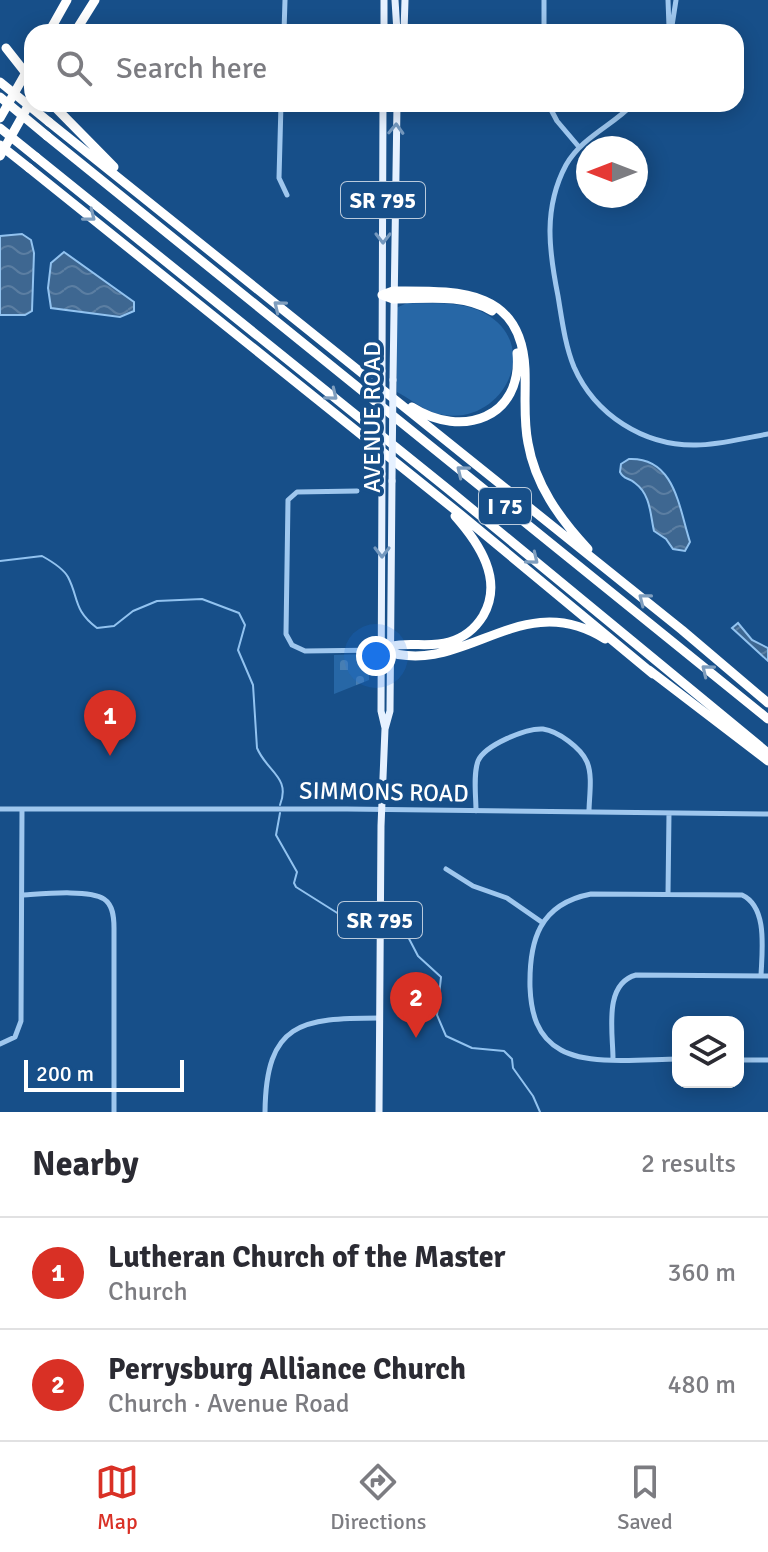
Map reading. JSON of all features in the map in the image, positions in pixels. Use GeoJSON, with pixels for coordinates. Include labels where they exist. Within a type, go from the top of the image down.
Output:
{"type":"FeatureCollection","features":[{"type":"Feature","properties":{"kind":"highway"},"geometry":{"type":"LineString","coordinates":[[53,24],[66,0]]}},
{"type":"Feature","properties":{"kind":"highway"},"geometry":{"type":"LineString","coordinates":[[77,24],[88,0]]}},
{"type":"Feature","properties":{"kind":"highway"},"geometry":{"type":"LineString","coordinates":[[78,24],[95,0]]}},
{"type":"Feature","properties":{"kind":"highway"},"geometry":{"type":"LineString","coordinates":[[3,44],[24,71]]}},
{"type":"Feature","properties":{"kind":"highway"},"geometry":{"type":"LineString","coordinates":[[0,118],[24,76]]}},
{"type":"Feature","properties":{"kind":"highway"},"geometry":{"type":"LineString","coordinates":[[0,82],[24,102]]}},
{"type":"Feature","properties":{"kind":"highway","name":"I 75"},"geometry":{"type":"LineString","coordinates":[[0,97],[768,719]]}},
{"type":"Feature","properties":{"kind":"highway"},"geometry":{"type":"LineString","coordinates":[[0,156],[25,112]]}},
{"type":"Feature","properties":{"kind":"highway"},"geometry":{"type":"LineString","coordinates":[[37,112],[682,630],[768,703]]}},
{"type":"Feature","properties":{"kind":"highway"},"geometry":{"type":"LineString","coordinates":[[59,112],[116,169],[122,180]]}},
{"type":"Feature","properties":{"kind":"highway","name":"I 75"},"geometry":{"type":"LineString","coordinates":[[0,128],[442,484],[768,753]]}},
{"type":"Feature","properties":{"kind":"highway"},"geometry":{"type":"LineString","coordinates":[[0,145],[436,495],[653,674]]}},
{"type":"Feature","properties":{"kind":"highway"},"geometry":{"type":"LineString","coordinates":[[362,372],[423,414],[449,423],[473,421],[488,415],[500,405],[514,385],[518,362],[514,340],[507,325],[490,309],[459,299],[389,295]]}},
{"type":"Feature","properties":{"kind":"highway"},"geometry":{"type":"LineString","coordinates":[[389,295],[475,296],[490,302],[508,318],[522,346],[526,427],[537,474],[560,515],[612,574]]}},
{"type":"Feature","properties":{"kind":"highway"},"geometry":{"type":"LineString","coordinates":[[389,649],[455,640],[474,627],[487,607],[491,584],[485,560],[465,527],[436,495]]}},
{"type":"Feature","properties":{"kind":"highway"},"geometry":{"type":"LineString","coordinates":[[389,649],[444,652],[519,625],[554,621],[578,626],[600,636],[768,761]]}},
{"type":"Feature","properties":{"kind":"main road"},"geometry":{"type":"LineString","coordinates":[[384,0],[384,24]]}},
{"type":"Feature","properties":{"kind":"main road"},"geometry":{"type":"LineString","coordinates":[[400,0],[400,24]]}},
{"type":"Feature","properties":{"kind":"main road","name":"AVENUE ROAD"},"geometry":{"type":"LineString","coordinates":[[379,1112],[381,810],[385,729],[381,711],[389,649],[393,380],[383,112]]}},
{"type":"Feature","properties":{"kind":"main road","name":"AVENUE ROAD"},"geometry":{"type":"LineString","coordinates":[[389,649],[382,474],[382,371],[389,295],[397,112]]}},
{"type":"Feature","properties":{"kind":"street"},"geometry":{"type":"LineString","coordinates":[[284,24],[285,0]]}},
{"type":"Feature","properties":{"kind":"street"},"geometry":{"type":"LineString","coordinates":[[544,0],[544,24]]}},
{"type":"Feature","properties":{"kind":"street"},"geometry":{"type":"LineString","coordinates":[[668,0],[670,24]]}},
{"type":"Feature","properties":{"kind":"street"},"geometry":{"type":"LineString","coordinates":[[672,24],[676,0]]}},
{"type":"Feature","properties":{"kind":"street"},"geometry":{"type":"LineString","coordinates":[[281,112],[279,178],[287,195]]}},
{"type":"Feature","properties":{"kind":"street"},"geometry":{"type":"LineString","coordinates":[[552,112],[576,143]]}},
{"type":"Feature","properties":{"kind":"street"},"geometry":{"type":"LineString","coordinates":[[593,136],[623,112]]}},
{"type":"Feature","properties":{"kind":"street"},"geometry":{"type":"LineString","coordinates":[[576,152],[560,180],[550,214],[549,235],[568,349],[583,385],[596,403],[622,425],[666,443],[694,445],[768,434]]}},
{"type":"Feature","properties":{"kind":"street"},"geometry":{"type":"LineString","coordinates":[[357,491],[297,492],[288,500],[286,634],[292,645],[305,651],[389,649]]}},
{"type":"Feature","properties":{"kind":"street"},"geometry":{"type":"LineString","coordinates":[[476,811],[477,766],[482,754],[498,743],[540,729],[559,736],[585,759],[589,771],[589,812]]}},
{"type":"Feature","properties":{"kind":"street","name":"SIMMONS ROAD"},"geometry":{"type":"LineString","coordinates":[[0,809],[768,814]]}},
{"type":"Feature","properties":{"kind":"street"},"geometry":{"type":"LineString","coordinates":[[0,1044],[15,1037],[21,1021],[22,809]]}},
{"type":"Feature","properties":{"kind":"street"},"geometry":{"type":"LineString","coordinates":[[668,894],[669,813]]}},
{"type":"Feature","properties":{"kind":"street"},"geometry":{"type":"LineString","coordinates":[[446,869],[473,886],[507,898],[543,923]]}},
{"type":"Feature","properties":{"kind":"street"},"geometry":{"type":"LineString","coordinates":[[22,895],[89,895],[105,899],[111,908],[114,928],[114,1112]]}},
{"type":"Feature","properties":{"kind":"street"},"geometry":{"type":"LineString","coordinates":[[613,1059],[614,993],[628,977],[765,976],[762,919],[753,901],[738,895],[583,896],[561,905],[543,923],[531,951],[530,984],[533,1016],[540,1031],[551,1043],[580,1057],[613,1059],[672,1059]]}},
{"type":"Feature","properties":{"kind":"street"},"geometry":{"type":"LineString","coordinates":[[265,1112],[268,1067],[280,1044],[292,1032],[325,1019],[380,1018]]}},
{"type":"Feature","properties":{"kind":"street"},"geometry":{"type":"LineString","coordinates":[[744,1060],[768,1060]]}},
{"type":"Feature","properties":{"kind":"green space"},"geometry":{"type":"Polygon","coordinates":[[[407,303],[468,307],[486,314],[503,329],[512,346],[513,365],[507,383],[495,399],[478,410],[458,416],[435,413],[397,392],[396,308],[407,303]]]}},
{"type":"Feature","properties":{"kind":"green space"},"geometry":{"type":"Polygon","coordinates":[[[369,654],[369,680],[334,694],[334,655],[369,654]]]}},
{"type":"Feature","properties":{"kind":"water"},"geometry":{"type":"Polygon","coordinates":[[[22,234],[31,240],[34,253],[32,311],[25,315],[0,315],[0,236],[22,234]]]}},
{"type":"Feature","properties":{"kind":"water"},"geometry":{"type":"Polygon","coordinates":[[[64,252],[134,302],[134,311],[120,317],[51,308],[48,288],[51,263],[64,252]]]}},
{"type":"Feature","properties":{"kind":"water"},"geometry":{"type":"Polygon","coordinates":[[[629,459],[656,466],[666,475],[678,500],[690,542],[685,551],[673,549],[666,539],[654,531],[644,493],[620,472],[621,464],[629,459]]]}},
{"type":"Feature","properties":{"kind":"water"},"geometry":{"type":"Polygon","coordinates":[[[738,623],[752,640],[768,648],[768,661],[732,628],[738,623]]]}},
{"type":"Feature","properties":{"kind":"waterway"},"geometry":{"type":"LineString","coordinates":[[0,561],[42,556],[53,562],[66,574],[80,609],[97,628],[114,626],[133,611],[157,601],[202,599],[239,613],[245,625],[238,650],[253,685],[257,748],[280,781],[283,795],[280,805]]}},
{"type":"Feature","properties":{"kind":"waterway"},"geometry":{"type":"LineString","coordinates":[[280,813],[276,835],[297,872],[296,887],[350,921],[371,927]]}},
{"type":"Feature","properties":{"kind":"waterway"},"geometry":{"type":"LineString","coordinates":[[387,927],[404,929],[418,956],[441,977],[437,1015],[446,1036],[472,1048],[504,1051],[512,1059],[513,1068],[533,1096],[540,1112]]}},
{"type":"Feature","properties":{"kind":"place","name":"Lutheran Church of the Master"},"geometry":{"type":"Point","coordinates":[110,756]}},
{"type":"Feature","properties":{"kind":"place","name":"Perrysburg Alliance Church"},"geometry":{"type":"Point","coordinates":[416,1038]}}]}
